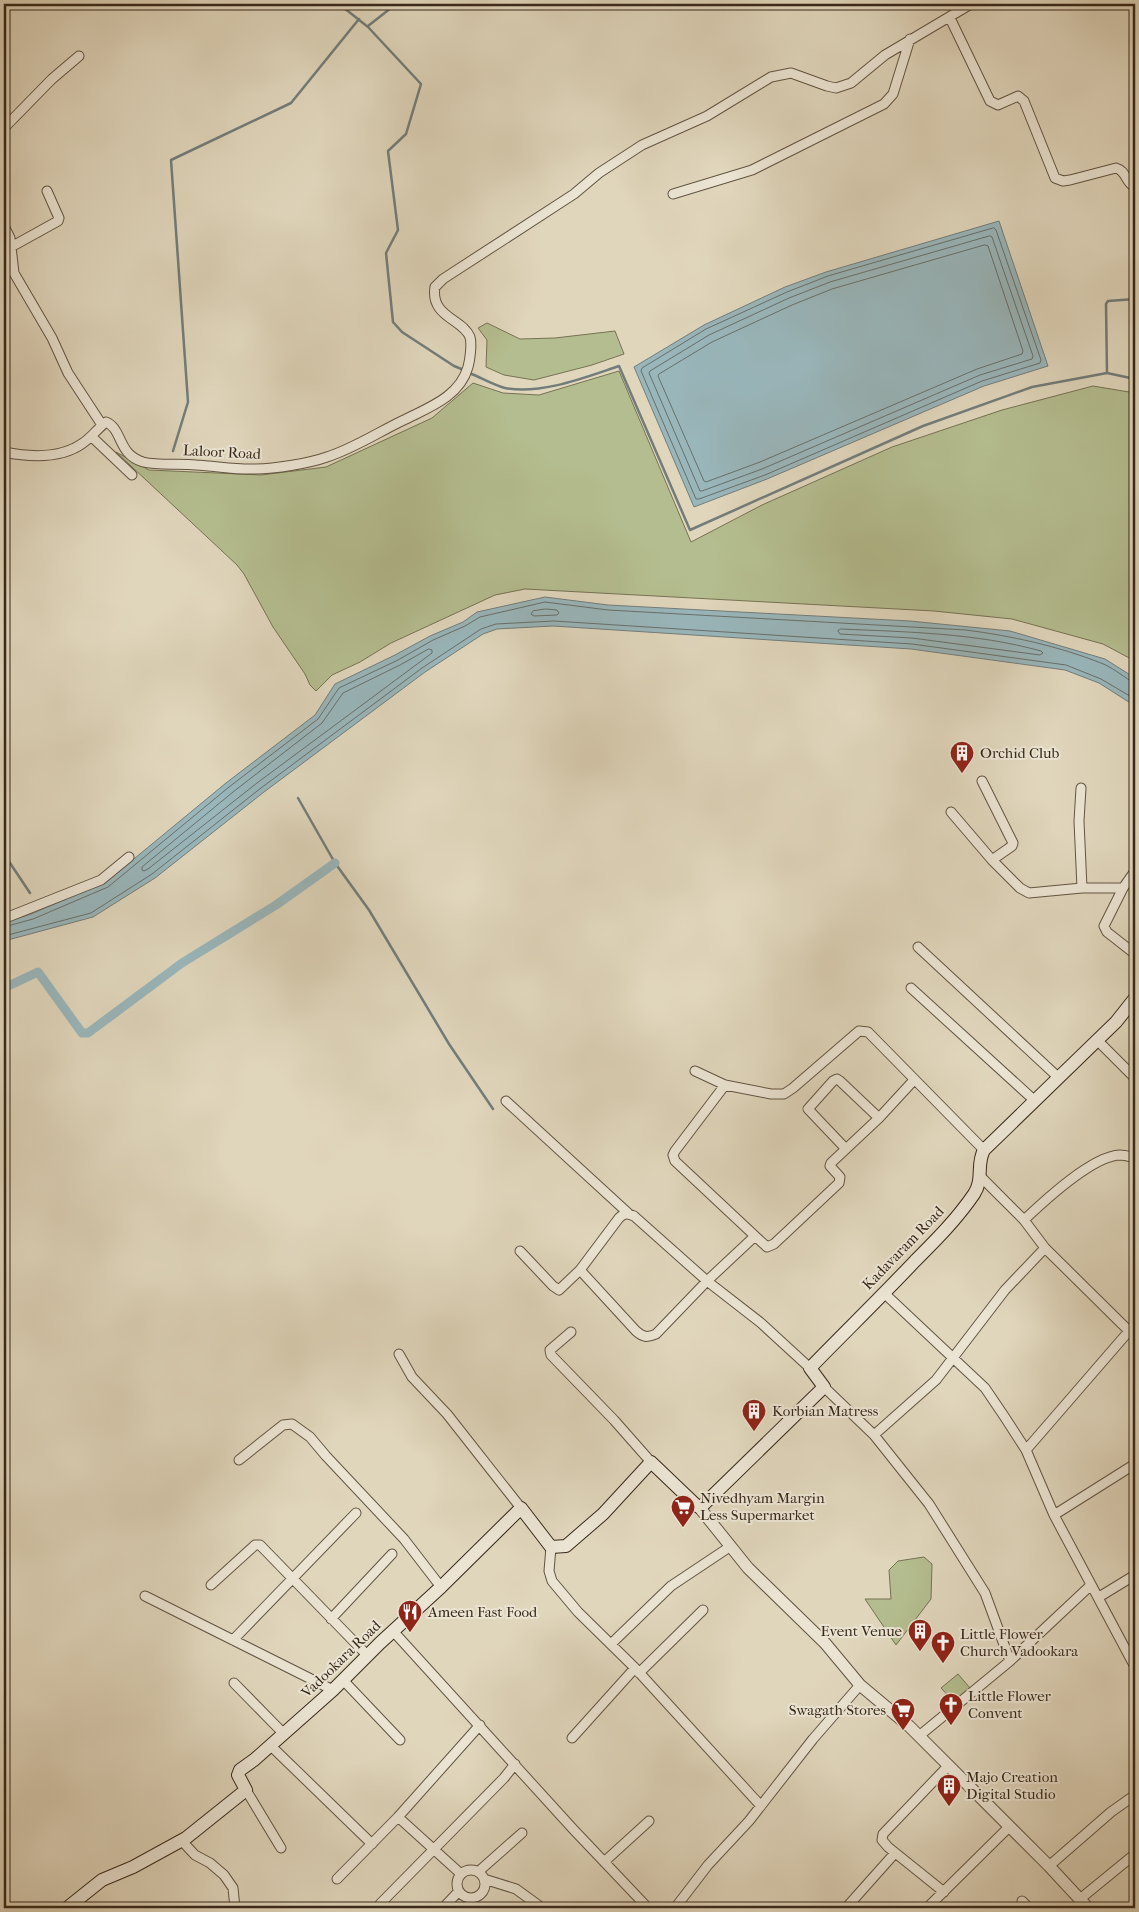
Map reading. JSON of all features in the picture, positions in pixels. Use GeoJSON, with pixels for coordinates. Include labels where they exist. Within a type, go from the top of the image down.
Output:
{"type":"FeatureCollection","features":[{"type":"Feature","properties":{"kind":"main road"},"geometry":{"type":"LineString","coordinates":[[984,1150],[1116,1022],[1135,998]]}},
{"type":"Feature","properties":{"kind":"main road","name":"Kadavaram Road"},"geometry":{"type":"LineString","coordinates":[[810,1368],[884,1294],[949,1225],[973,1196],[981,1177],[981,1156],[984,1150]]}},
{"type":"Feature","properties":{"kind":"main road"},"geometry":{"type":"LineString","coordinates":[[520,1508],[552,1547],[566,1546],[603,1514],[651,1462],[699,1507],[824,1387],[810,1368]]}},
{"type":"Feature","properties":{"kind":"main road","name":"Vadookara Road"},"geometry":{"type":"LineString","coordinates":[[246,1790],[238,1775],[240,1770],[271,1746],[283,1733],[333,1690],[393,1630],[441,1587],[520,1508]]}},
{"type":"Feature","properties":{"kind":"main road"},"geometry":{"type":"LineString","coordinates":[[67,1908],[102,1880],[133,1867],[195,1832],[246,1790]]}},
{"type":"Feature","properties":{"kind":"street"},"geometry":{"type":"LineString","coordinates":[[673,194],[752,170],[884,104],[893,94],[910,39],[950,18],[971,4]]}},
{"type":"Feature","properties":{"kind":"street"},"geometry":{"type":"LineString","coordinates":[[950,18],[990,101],[998,106],[1018,96],[1024,101],[1055,178],[1063,182],[1116,168],[1124,172],[1131,185],[1135,187]]}},
{"type":"Feature","properties":{"kind":"street","name":"Laloor Road"},"geometry":{"type":"LineString","coordinates":[[4,226],[10,238],[14,273],[52,338],[68,373],[131,456],[141,461],[155,464],[257,470],[326,457],[349,448],[445,398],[462,384],[468,367],[471,340],[469,335],[448,318],[438,305],[434,291],[442,279],[574,194],[599,173],[642,145],[707,116],[770,77],[791,73],[836,88],[851,82],[885,55],[910,39]]}},
{"type":"Feature","properties":{"kind":"street"},"geometry":{"type":"LineString","coordinates":[[4,128],[52,79],[79,56]]}},
{"type":"Feature","properties":{"kind":"street"},"geometry":{"type":"LineString","coordinates":[[11,248],[58,221],[59,218],[47,192]]}},
{"type":"Feature","properties":{"kind":"street"},"geometry":{"type":"LineString","coordinates":[[4,452],[49,455],[68,450],[81,445],[107,424]]}},
{"type":"Feature","properties":{"kind":"street"},"geometry":{"type":"LineString","coordinates":[[92,437],[132,475]]}},
{"type":"Feature","properties":{"kind":"street"},"geometry":{"type":"LineString","coordinates":[[982,781],[1013,843],[1012,846],[992,860]]}},
{"type":"Feature","properties":{"kind":"street"},"geometry":{"type":"LineString","coordinates":[[1081,788],[1079,821],[1082,888]]}},
{"type":"Feature","properties":{"kind":"street"},"geometry":{"type":"LineString","coordinates":[[951,812],[992,860],[1020,888],[1029,893],[1082,888],[1123,888]]}},
{"type":"Feature","properties":{"kind":"street"},"geometry":{"type":"LineString","coordinates":[[8,917],[101,880],[129,857]]}},
{"type":"Feature","properties":{"kind":"street"},"geometry":{"type":"LineString","coordinates":[[1135,871],[1123,888],[1104,926],[1107,932],[1135,954]]}},
{"type":"Feature","properties":{"kind":"street"},"geometry":{"type":"LineString","coordinates":[[918,947],[1059,1078]]}},
{"type":"Feature","properties":{"kind":"street"},"geometry":{"type":"LineString","coordinates":[[912,988],[1035,1101]]}},
{"type":"Feature","properties":{"kind":"street"},"geometry":{"type":"LineString","coordinates":[[695,1071],[725,1085],[771,1094],[784,1094],[859,1031],[868,1032],[984,1150]]}},
{"type":"Feature","properties":{"kind":"street"},"geometry":{"type":"LineString","coordinates":[[1097,1040],[1135,1078]]}},
{"type":"Feature","properties":{"kind":"street"},"geometry":{"type":"LineString","coordinates":[[846,1149],[808,1109],[833,1081],[840,1080],[879,1118]]}},
{"type":"Feature","properties":{"kind":"street"},"geometry":{"type":"LineString","coordinates":[[725,1085],[674,1151],[673,1157],[754,1236],[768,1247],[774,1244],[840,1183],[840,1177],[830,1166],[879,1118],[914,1080]]}},
{"type":"Feature","properties":{"kind":"street"},"geometry":{"type":"LineString","coordinates":[[506,1101],[628,1213],[634,1216],[707,1281],[761,1323],[810,1368]]}},
{"type":"Feature","properties":{"kind":"street"},"geometry":{"type":"LineString","coordinates":[[1024,1220],[1048,1198],[1084,1170],[1108,1158],[1120,1155],[1135,1157]]}},
{"type":"Feature","properties":{"kind":"street"},"geometry":{"type":"LineString","coordinates":[[981,1177],[1024,1220],[1046,1248],[1132,1333],[1026,1450]]}},
{"type":"Feature","properties":{"kind":"street"},"geometry":{"type":"LineString","coordinates":[[520,1251],[556,1289],[562,1288],[580,1270],[619,1218],[628,1213]]}},
{"type":"Feature","properties":{"kind":"street"},"geometry":{"type":"LineString","coordinates":[[580,1270],[636,1331],[642,1336],[649,1337],[656,1334],[754,1236]]}},
{"type":"Feature","properties":{"kind":"street"},"geometry":{"type":"LineString","coordinates":[[874,1435],[936,1380],[1005,1290],[1046,1248]]}},
{"type":"Feature","properties":{"kind":"street"},"geometry":{"type":"LineString","coordinates":[[884,1294],[985,1388],[1026,1450],[1054,1515],[1135,1666]]}},
{"type":"Feature","properties":{"kind":"street"},"geometry":{"type":"LineString","coordinates":[[571,1332],[550,1350],[551,1354],[651,1462]]}},
{"type":"Feature","properties":{"kind":"street"},"geometry":{"type":"LineString","coordinates":[[399,1354],[412,1377],[447,1414],[520,1508]]}},
{"type":"Feature","properties":{"kind":"street"},"geometry":{"type":"LineString","coordinates":[[824,1387],[874,1435],[928,1504],[985,1593],[1010,1661]]}},
{"type":"Feature","properties":{"kind":"street"},"geometry":{"type":"LineString","coordinates":[[239,1460],[283,1425],[292,1424],[310,1437],[404,1538],[441,1587]]}},
{"type":"Feature","properties":{"kind":"street"},"geometry":{"type":"LineString","coordinates":[[1054,1515],[1135,1464]]}},
{"type":"Feature","properties":{"kind":"street"},"geometry":{"type":"LineString","coordinates":[[699,1507],[748,1568],[825,1643],[860,1685],[919,1736],[949,1765],[1088,1908]]}},
{"type":"Feature","properties":{"kind":"street"},"geometry":{"type":"LineString","coordinates":[[233,1640],[356,1513]]}},
{"type":"Feature","properties":{"kind":"street"},"geometry":{"type":"LineString","coordinates":[[211,1584],[258,1544],[367,1656]]}},
{"type":"Feature","properties":{"kind":"street"},"geometry":{"type":"LineString","coordinates":[[611,1644],[671,1586],[731,1546]]}},
{"type":"Feature","properties":{"kind":"street"},"geometry":{"type":"LineString","coordinates":[[552,1547],[549,1571],[552,1581],[578,1612],[637,1670],[761,1806]]}},
{"type":"Feature","properties":{"kind":"street"},"geometry":{"type":"LineString","coordinates":[[331,1619],[392,1554]]}},
{"type":"Feature","properties":{"kind":"street"},"geometry":{"type":"LineString","coordinates":[[1099,1597],[1135,1575]]}},
{"type":"Feature","properties":{"kind":"street"},"geometry":{"type":"LineString","coordinates":[[919,1736],[1010,1661],[1091,1585]]}},
{"type":"Feature","properties":{"kind":"street"},"geometry":{"type":"LineString","coordinates":[[145,1596],[333,1690]]}},
{"type":"Feature","properties":{"kind":"street"},"geometry":{"type":"LineString","coordinates":[[572,1738],[637,1670],[704,1610]]}},
{"type":"Feature","properties":{"kind":"street"},"geometry":{"type":"LineString","coordinates":[[393,1630],[648,1908]]}},
{"type":"Feature","properties":{"kind":"street"},"geometry":{"type":"LineString","coordinates":[[343,1680],[400,1740]]}},
{"type":"Feature","properties":{"kind":"street"},"geometry":{"type":"LineString","coordinates":[[234,1683],[283,1733]]}},
{"type":"Feature","properties":{"kind":"street"},"geometry":{"type":"LineString","coordinates":[[675,1908],[708,1865],[761,1806],[813,1738],[860,1685]]}},
{"type":"Feature","properties":{"kind":"street"},"geometry":{"type":"LineString","coordinates":[[337,1880],[398,1817],[480,1726]]}},
{"type":"Feature","properties":{"kind":"street"},"geometry":{"type":"LineString","coordinates":[[271,1746],[372,1844]]}},
{"type":"Feature","properties":{"kind":"street"},"geometry":{"type":"LineString","coordinates":[[380,1904],[433,1848],[504,1778],[515,1764]]}},
{"type":"Feature","properties":{"kind":"street"},"geometry":{"type":"LineString","coordinates":[[944,1892],[895,1853],[882,1840],[883,1834],[949,1765]]}},
{"type":"Feature","properties":{"kind":"street"},"geometry":{"type":"LineString","coordinates":[[246,1790],[281,1848]]}},
{"type":"Feature","properties":{"kind":"street"},"geometry":{"type":"LineString","coordinates":[[1049,1866],[1111,1812],[1135,1795]]}},
{"type":"Feature","properties":{"kind":"street"},"geometry":{"type":"LineString","coordinates":[[398,1817],[461,1874]]}},
{"type":"Feature","properties":{"kind":"street"},"geometry":{"type":"LineString","coordinates":[[604,1862],[649,1821]]}},
{"type":"Feature","properties":{"kind":"street"},"geometry":{"type":"LineString","coordinates":[[927,1908],[1009,1826]]}},
{"type":"Feature","properties":{"kind":"street"},"geometry":{"type":"LineString","coordinates":[[481,1876],[522,1833]]}},
{"type":"Feature","properties":{"kind":"street"},"geometry":{"type":"LineString","coordinates":[[182,1840],[195,1855],[224,1875],[233,1888],[235,1908]]}},
{"type":"Feature","properties":{"kind":"street"},"geometry":{"type":"LineString","coordinates":[[846,1908],[895,1853]]}},
{"type":"Feature","properties":{"kind":"street"},"geometry":{"type":"LineString","coordinates":[[1080,1899],[1135,1854]]}},
{"type":"Feature","properties":{"kind":"street"},"geometry":{"type":"LineString","coordinates":[[481,1876],[484,1888],[479,1896],[475,1898],[466,1897],[459,1891],[457,1882],[461,1874],[469,1870],[516,1889],[542,1908]]}},
{"type":"Feature","properties":{"kind":"street"},"geometry":{"type":"LineString","coordinates":[[443,1908],[459,1891]]}},
{"type":"Feature","properties":{"kind":"street"},"geometry":{"type":"LineString","coordinates":[[1022,1901],[1029,1908]]}},
{"type":"Feature","properties":{"kind":"green space"},"geometry":{"type":"Polygon","coordinates":[[[487,323],[520,339],[555,338],[615,331],[624,354],[592,365],[534,380],[504,375],[486,367],[487,340],[478,328],[487,323]]]}},
{"type":"Feature","properties":{"kind":"green space"},"geometry":{"type":"Polygon","coordinates":[[[619,371],[691,542],[762,505],[892,447],[1002,410],[1093,386],[1135,393],[1135,661],[1103,644],[1012,619],[934,611],[525,589],[495,595],[391,643],[360,662],[332,675],[316,691],[310,685],[305,674],[273,627],[244,574],[237,565],[116,452],[149,470],[261,475],[326,467],[432,418],[473,383],[503,393],[539,395],[619,371]]]}},
{"type":"Feature","properties":{"kind":"green space"},"geometry":{"type":"Polygon","coordinates":[[[924,1557],[932,1564],[931,1599],[896,1645],[865,1599],[891,1599],[889,1570],[898,1561],[924,1557]]]}},
{"type":"Feature","properties":{"kind":"green space"},"geometry":{"type":"Polygon","coordinates":[[[958,1674],[970,1688],[954,1702],[941,1688],[958,1674]]]}},
{"type":"Feature","properties":{"kind":"water"},"geometry":{"type":"Polygon","coordinates":[[[999,221],[1048,366],[984,386],[767,479],[694,507],[634,367],[704,325],[785,287],[826,272],[999,221]]]}},
{"type":"Feature","properties":{"kind":"water"},"geometry":{"type":"Polygon","coordinates":[[[545,597],[608,605],[910,621],[1010,631],[1105,659],[1135,678],[1135,706],[1099,683],[1065,670],[911,649],[553,626],[497,629],[483,634],[425,672],[264,792],[155,878],[93,917],[4,941],[4,923],[31,914],[106,882],[226,783],[315,715],[335,684],[430,636],[463,622],[477,612],[545,597]]]}},
{"type":"Feature","properties":{"kind":"waterway"},"geometry":{"type":"LineString","coordinates":[[339,4],[368,27],[421,84],[406,134],[388,151],[398,230],[386,253],[393,322],[402,332],[454,366],[464,370]]}},
{"type":"Feature","properties":{"kind":"waterway"},"geometry":{"type":"LineString","coordinates":[[368,26],[396,4]]}},
{"type":"Feature","properties":{"kind":"waterway"},"geometry":{"type":"LineString","coordinates":[[173,451],[188,402],[171,160],[291,103],[359,19]]}},
{"type":"Feature","properties":{"kind":"waterway"},"geometry":{"type":"LineString","coordinates":[[1107,373],[1106,304],[1108,301],[1135,299]]}},
{"type":"Feature","properties":{"kind":"waterway"},"geometry":{"type":"LineString","coordinates":[[469,373],[496,385],[519,390],[563,384],[619,366],[690,530],[923,426],[1032,387],[1107,373],[1135,379]]}},
{"type":"Feature","properties":{"kind":"waterway"},"geometry":{"type":"LineString","coordinates":[[298,798],[335,863],[369,910],[449,1044],[493,1109]]}},
{"type":"Feature","properties":{"kind":"waterway"},"geometry":{"type":"LineString","coordinates":[[4,854],[30,893]]}},
{"type":"Feature","properties":{"kind":"waterway"},"geometry":{"type":"LineString","coordinates":[[4,988],[38,972],[82,1033],[88,1033],[182,963],[276,905],[335,863]]}},
{"type":"Feature","properties":{"kind":"place","name":"Orchid Club"},"geometry":{"type":"Point","coordinates":[962,774]}},
{"type":"Feature","properties":{"kind":"place","name":"Korbian Matress"},"geometry":{"type":"Point","coordinates":[754,1432]}},
{"type":"Feature","properties":{"kind":"place","name":"Nivedhyam Margin Less Supermarket"},"geometry":{"type":"Point","coordinates":[683,1528]}},
{"type":"Feature","properties":{"kind":"place","name":"Ameen Fast Food"},"geometry":{"type":"Point","coordinates":[410,1633]}},
{"type":"Feature","properties":{"kind":"place","name":"Event Venue"},"geometry":{"type":"Point","coordinates":[920,1652]}},
{"type":"Feature","properties":{"kind":"place","name":"Little Flower Church Vadookara"},"geometry":{"type":"Point","coordinates":[943,1664]}},
{"type":"Feature","properties":{"kind":"place","name":"Little Flower Convent"},"geometry":{"type":"Point","coordinates":[951,1726]}},
{"type":"Feature","properties":{"kind":"place","name":"Swagath Stores"},"geometry":{"type":"Point","coordinates":[903,1731]}},
{"type":"Feature","properties":{"kind":"place","name":"Majo Creation Digital Studio"},"geometry":{"type":"Point","coordinates":[949,1807]}}]}
